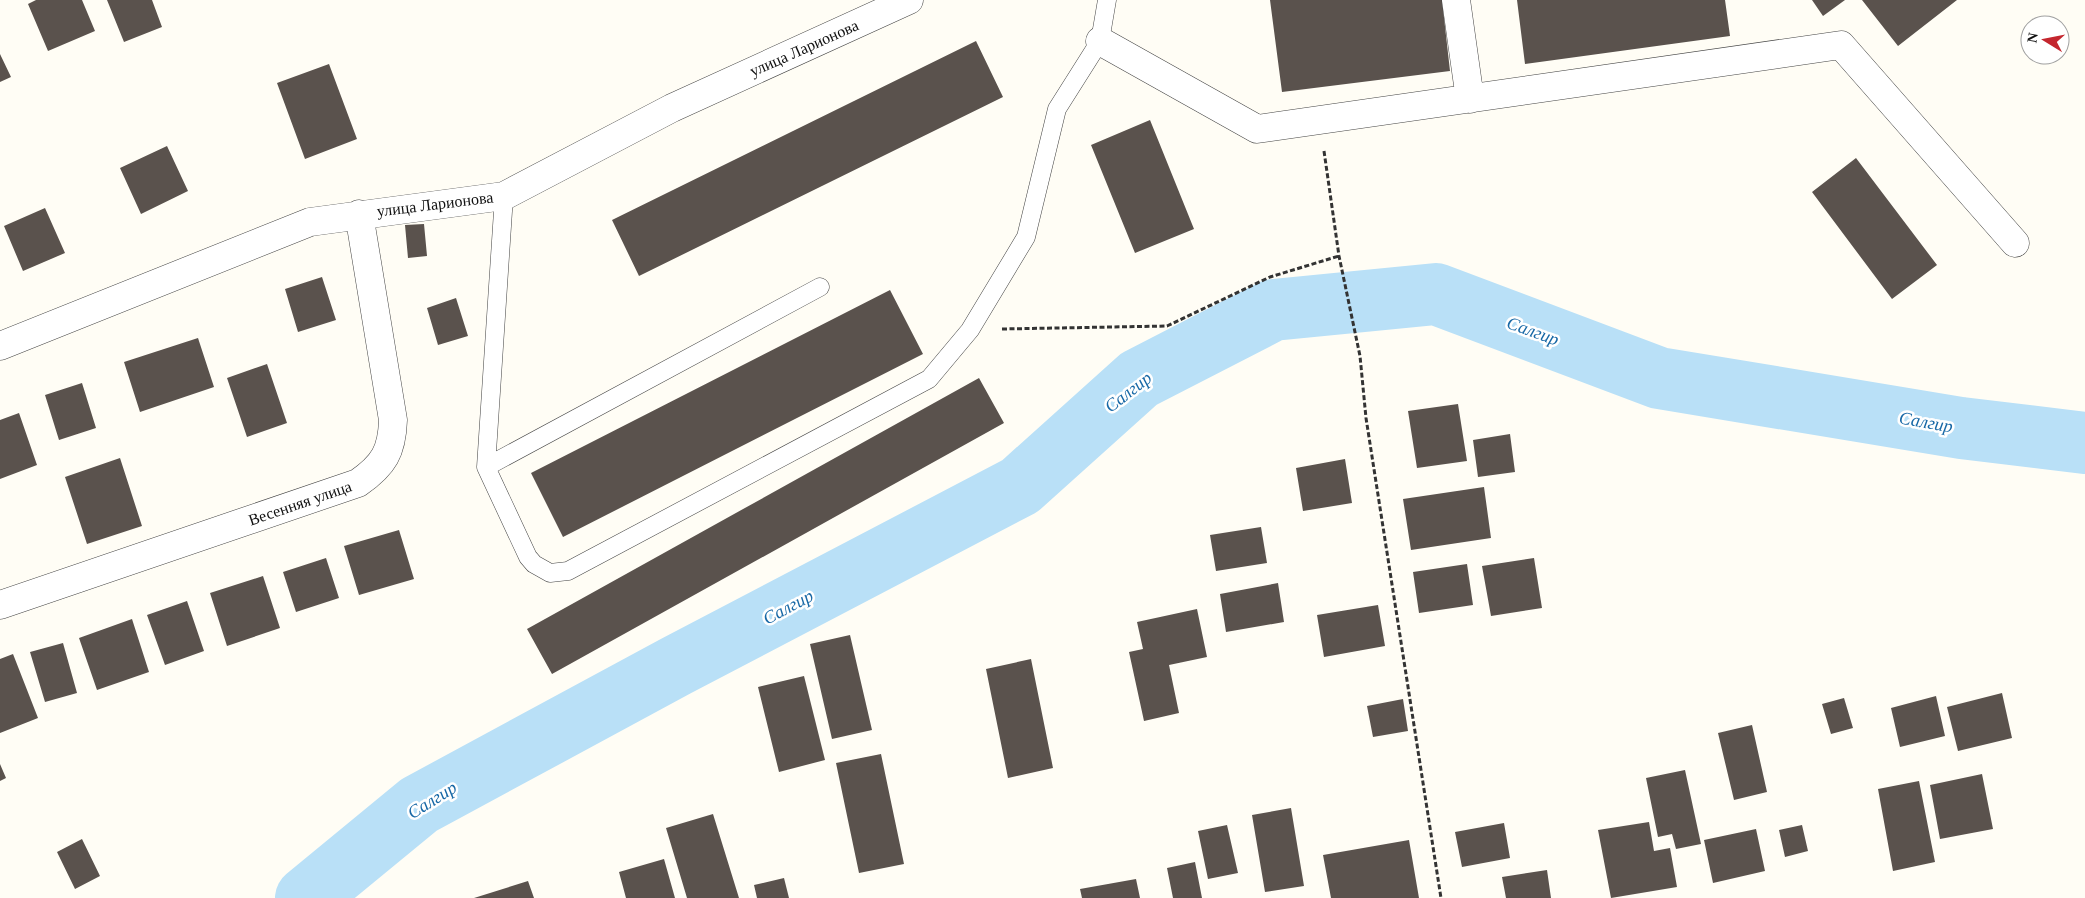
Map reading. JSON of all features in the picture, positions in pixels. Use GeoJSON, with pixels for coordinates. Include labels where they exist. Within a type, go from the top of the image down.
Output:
{"type":"FeatureCollection","features":[{"type":"Feature","properties":{"kind":"street","name":"улица Ларионова"},"geometry":{"type":"LineString","coordinates":[[0,346],[310,222],[504,196],[672,108],[909,0]]}},
{"type":"Feature","properties":{"kind":"street"},"geometry":{"type":"LineString","coordinates":[[1456,0],[1470,99]]}},
{"type":"Feature","properties":{"kind":"street"},"geometry":{"type":"LineString","coordinates":[[1100,41],[1257,129],[1841,45],[2015,243]]}},
{"type":"Feature","properties":{"kind":"street","name":"Весенняя улица"},"geometry":{"type":"LineString","coordinates":[[0,605],[358,483],[374,472],[386,457],[392,439],[393,420],[359,214]]}},
{"type":"Feature","properties":{"kind":"lane"},"geometry":{"type":"LineString","coordinates":[[504,196],[486,467],[528,557],[534,564],[550,572],[568,571],[929,379],[970,330],[1026,237],[1058,108],[1100,41],[1107,0]]}},
{"type":"Feature","properties":{"kind":"lane"},"geometry":{"type":"LineString","coordinates":[[486,467],[820,287]]}},
{"type":"Feature","properties":{"kind":"path"},"geometry":{"type":"LineString","coordinates":[[1319,121],[1339,256],[1360,356],[1366,418],[1441,898]]}},
{"type":"Feature","properties":{"kind":"path"},"geometry":{"type":"LineString","coordinates":[[970,330],[1167,326],[1270,277],[1339,256]]}},
{"type":"Feature","properties":{"kind":"building"},"geometry":{"type":"Polygon","coordinates":[[[36,0],[82,0],[95,31],[48,51],[28,4],[36,0]]]}},
{"type":"Feature","properties":{"kind":"building"},"geometry":{"type":"Polygon","coordinates":[[[107,0],[152,0],[162,27],[124,42],[107,0]]]}},
{"type":"Feature","properties":{"kind":"building"},"geometry":{"type":"Polygon","coordinates":[[[1270,0],[1442,0],[1450,71],[1282,92],[1270,0]]]}},
{"type":"Feature","properties":{"kind":"building"},"geometry":{"type":"Polygon","coordinates":[[[1517,0],[1725,0],[1730,36],[1525,64],[1517,0]]]}},
{"type":"Feature","properties":{"kind":"building"},"geometry":{"type":"Polygon","coordinates":[[[1812,0],[1845,0],[1823,16],[1812,0]]]}},
{"type":"Feature","properties":{"kind":"building"},"geometry":{"type":"Polygon","coordinates":[[[1862,0],[1957,0],[1898,46],[1862,0]]]}},
{"type":"Feature","properties":{"kind":"building"},"geometry":{"type":"Polygon","coordinates":[[[976,41],[1003,97],[639,276],[612,220],[976,41]]]}},
{"type":"Feature","properties":{"kind":"building"},"geometry":{"type":"Polygon","coordinates":[[[0,54],[11,77],[0,82],[0,54]]]}},
{"type":"Feature","properties":{"kind":"building"},"geometry":{"type":"Polygon","coordinates":[[[329,64],[357,139],[305,159],[277,83],[329,64]]]}},
{"type":"Feature","properties":{"kind":"building"},"geometry":{"type":"Polygon","coordinates":[[[1150,120],[1194,229],[1135,253],[1091,145],[1150,120]]]}},
{"type":"Feature","properties":{"kind":"building"},"geometry":{"type":"Polygon","coordinates":[[[167,146],[188,191],[141,214],[120,168],[167,146]]]}},
{"type":"Feature","properties":{"kind":"building"},"geometry":{"type":"Polygon","coordinates":[[[1856,158],[1937,265],[1892,299],[1812,192],[1856,158]]]}},
{"type":"Feature","properties":{"kind":"building"},"geometry":{"type":"Polygon","coordinates":[[[45,208],[65,253],[23,271],[4,226],[45,208]]]}},
{"type":"Feature","properties":{"kind":"building"},"geometry":{"type":"Polygon","coordinates":[[[424,224],[427,256],[408,258],[405,225],[424,224]]]}},
{"type":"Feature","properties":{"kind":"building"},"geometry":{"type":"Polygon","coordinates":[[[322,277],[336,320],[298,332],[285,289],[322,277]]]}},
{"type":"Feature","properties":{"kind":"building"},"geometry":{"type":"Polygon","coordinates":[[[890,290],[923,354],[563,537],[531,473],[890,290]]]}},
{"type":"Feature","properties":{"kind":"building"},"geometry":{"type":"Polygon","coordinates":[[[456,298],[468,336],[438,345],[427,308],[456,298]]]}},
{"type":"Feature","properties":{"kind":"building"},"geometry":{"type":"Polygon","coordinates":[[[198,338],[214,387],[140,412],[124,362],[198,338]]]}},
{"type":"Feature","properties":{"kind":"building"},"geometry":{"type":"Polygon","coordinates":[[[267,364],[287,423],[247,437],[227,378],[267,364]]]}},
{"type":"Feature","properties":{"kind":"building"},"geometry":{"type":"Polygon","coordinates":[[[979,378],[1004,423],[552,674],[527,629],[979,378]]]}},
{"type":"Feature","properties":{"kind":"building"},"geometry":{"type":"Polygon","coordinates":[[[82,383],[96,428],[59,440],[45,395],[82,383]]]}},
{"type":"Feature","properties":{"kind":"building"},"geometry":{"type":"Polygon","coordinates":[[[1458,404],[1467,461],[1417,468],[1408,411],[1458,404]]]}},
{"type":"Feature","properties":{"kind":"building"},"geometry":{"type":"Polygon","coordinates":[[[19,413],[37,465],[0,479],[0,420],[19,413]]]}},
{"type":"Feature","properties":{"kind":"building"},"geometry":{"type":"Polygon","coordinates":[[[1510,434],[1515,472],[1478,477],[1473,440],[1510,434]]]}},
{"type":"Feature","properties":{"kind":"building"},"geometry":{"type":"Polygon","coordinates":[[[120,458],[142,526],[87,544],[65,477],[120,458]]]}},
{"type":"Feature","properties":{"kind":"building"},"geometry":{"type":"Polygon","coordinates":[[[1345,459],[1352,503],[1303,511],[1296,468],[1345,459]]]}},
{"type":"Feature","properties":{"kind":"building"},"geometry":{"type":"Polygon","coordinates":[[[1484,487],[1491,538],[1411,550],[1403,499],[1484,487]]]}},
{"type":"Feature","properties":{"kind":"building"},"geometry":{"type":"Polygon","coordinates":[[[1261,527],[1267,563],[1216,571],[1210,535],[1261,527]]]}},
{"type":"Feature","properties":{"kind":"building"},"geometry":{"type":"Polygon","coordinates":[[[399,530],[414,579],[359,595],[344,546],[399,530]]]}},
{"type":"Feature","properties":{"kind":"building"},"geometry":{"type":"Polygon","coordinates":[[[326,558],[339,598],[296,612],[283,572],[326,558]]]}},
{"type":"Feature","properties":{"kind":"building"},"geometry":{"type":"Polygon","coordinates":[[[1534,558],[1542,608],[1491,616],[1482,566],[1534,558]]]}},
{"type":"Feature","properties":{"kind":"building"},"geometry":{"type":"Polygon","coordinates":[[[1467,564],[1473,605],[1419,613],[1413,572],[1467,564]]]}},
{"type":"Feature","properties":{"kind":"building"},"geometry":{"type":"Polygon","coordinates":[[[263,576],[280,628],[227,646],[210,593],[263,576]]]}},
{"type":"Feature","properties":{"kind":"building"},"geometry":{"type":"Polygon","coordinates":[[[1278,583],[1284,622],[1226,632],[1220,594],[1278,583]]]}},
{"type":"Feature","properties":{"kind":"building"},"geometry":{"type":"Polygon","coordinates":[[[187,601],[204,651],[165,665],[147,615],[187,601]]]}},
{"type":"Feature","properties":{"kind":"building"},"geometry":{"type":"Polygon","coordinates":[[[1378,605],[1385,646],[1324,657],[1317,615],[1378,605]]]}},
{"type":"Feature","properties":{"kind":"building"},"geometry":{"type":"Polygon","coordinates":[[[1197,609],[1207,657],[1169,665],[1179,713],[1144,721],[1129,652],[1143,649],[1137,622],[1197,609]]]}},
{"type":"Feature","properties":{"kind":"building"},"geometry":{"type":"Polygon","coordinates":[[[132,619],[149,672],[97,690],[79,638],[132,619]]]}},
{"type":"Feature","properties":{"kind":"building"},"geometry":{"type":"Polygon","coordinates":[[[850,635],[872,730],[832,739],[810,644],[850,635]]]}},
{"type":"Feature","properties":{"kind":"building"},"geometry":{"type":"Polygon","coordinates":[[[63,643],[77,693],[45,702],[30,652],[63,643]]]}},
{"type":"Feature","properties":{"kind":"building"},"geometry":{"type":"Polygon","coordinates":[[[13,654],[38,718],[0,733],[0,659],[13,654]]]}},
{"type":"Feature","properties":{"kind":"building"},"geometry":{"type":"Polygon","coordinates":[[[1031,659],[1053,768],[1008,778],[986,669],[1031,659]]]}},
{"type":"Feature","properties":{"kind":"building"},"geometry":{"type":"Polygon","coordinates":[[[804,676],[825,760],[779,772],[758,687],[804,676]]]}},
{"type":"Feature","properties":{"kind":"building"},"geometry":{"type":"Polygon","coordinates":[[[2002,693],[2012,738],[1958,751],[1947,707],[2002,693]]]}},
{"type":"Feature","properties":{"kind":"building"},"geometry":{"type":"Polygon","coordinates":[[[1936,696],[1945,736],[1900,747],[1891,708],[1936,696]]]}},
{"type":"Feature","properties":{"kind":"building"},"geometry":{"type":"Polygon","coordinates":[[[1844,698],[1853,728],[1831,734],[1822,704],[1844,698]]]}},
{"type":"Feature","properties":{"kind":"building"},"geometry":{"type":"Polygon","coordinates":[[[1403,699],[1408,731],[1373,737],[1367,706],[1403,699]]]}},
{"type":"Feature","properties":{"kind":"building"},"geometry":{"type":"Polygon","coordinates":[[[1752,725],[1767,792],[1734,800],[1718,733],[1752,725]]]}},
{"type":"Feature","properties":{"kind":"building"},"geometry":{"type":"Polygon","coordinates":[[[881,754],[904,864],[859,873],[836,763],[881,754]]]}},
{"type":"Feature","properties":{"kind":"building"},"geometry":{"type":"Polygon","coordinates":[[[0,764],[6,778],[0,781],[0,764]]]}},
{"type":"Feature","properties":{"kind":"building"},"geometry":{"type":"Polygon","coordinates":[[[1685,770],[1701,844],[1676,849],[1672,834],[1658,837],[1646,778],[1685,770]]]}},
{"type":"Feature","properties":{"kind":"building"},"geometry":{"type":"Polygon","coordinates":[[[1982,774],[1993,829],[1940,839],[1930,785],[1982,774]]]}},
{"type":"Feature","properties":{"kind":"building"},"geometry":{"type":"Polygon","coordinates":[[[1919,781],[1935,862],[1893,871],[1878,789],[1919,781]]]}},
{"type":"Feature","properties":{"kind":"building"},"geometry":{"type":"Polygon","coordinates":[[[1291,808],[1304,886],[1265,892],[1252,815],[1291,808]]]}},
{"type":"Feature","properties":{"kind":"building"},"geometry":{"type":"Polygon","coordinates":[[[713,814],[739,898],[687,898],[666,828],[713,814]]]}},
{"type":"Feature","properties":{"kind":"building"},"geometry":{"type":"Polygon","coordinates":[[[1649,822],[1654,851],[1670,848],[1677,887],[1611,898],[1598,830],[1649,822]]]}},
{"type":"Feature","properties":{"kind":"building"},"geometry":{"type":"Polygon","coordinates":[[[1504,823],[1510,858],[1462,867],[1455,832],[1504,823]]]}},
{"type":"Feature","properties":{"kind":"building"},"geometry":{"type":"Polygon","coordinates":[[[1227,825],[1238,873],[1208,879],[1198,831],[1227,825]]]}},
{"type":"Feature","properties":{"kind":"building"},"geometry":{"type":"Polygon","coordinates":[[[1802,825],[1808,851],[1785,857],[1779,830],[1802,825]]]}},
{"type":"Feature","properties":{"kind":"building"},"geometry":{"type":"Polygon","coordinates":[[[1756,829],[1765,871],[1713,883],[1704,840],[1756,829]]]}},
{"type":"Feature","properties":{"kind":"building"},"geometry":{"type":"Polygon","coordinates":[[[82,839],[100,876],[75,889],[57,852],[82,839]]]}},
{"type":"Feature","properties":{"kind":"building"},"geometry":{"type":"Polygon","coordinates":[[[1409,840],[1419,898],[1331,898],[1323,855],[1409,840]]]}},
{"type":"Feature","properties":{"kind":"building"},"geometry":{"type":"Polygon","coordinates":[[[664,859],[675,898],[626,898],[619,872],[664,859]]]}},
{"type":"Feature","properties":{"kind":"building"},"geometry":{"type":"Polygon","coordinates":[[[1195,862],[1202,898],[1173,898],[1167,868],[1195,862]]]}},
{"type":"Feature","properties":{"kind":"building"},"geometry":{"type":"Polygon","coordinates":[[[1547,870],[1551,898],[1506,898],[1502,877],[1547,870]]]}},
{"type":"Feature","properties":{"kind":"building"},"geometry":{"type":"Polygon","coordinates":[[[784,878],[789,898],[757,898],[754,885],[784,878]]]}},
{"type":"Feature","properties":{"kind":"building"},"geometry":{"type":"Polygon","coordinates":[[[1136,879],[1140,898],[1082,898],[1080,889],[1136,879]]]}},
{"type":"Feature","properties":{"kind":"building"},"geometry":{"type":"Polygon","coordinates":[[[528,881],[534,898],[474,898],[528,881]]]}},
{"type":"Feature","properties":{"kind":"waterway","name":"Салгир"},"geometry":{"type":"LineString","coordinates":[[306,898],[419,805],[676,666],[1020,486],[1139,379],[1273,310],[1436,294],[1659,378],[1961,428],[2085,443]]}}]}
